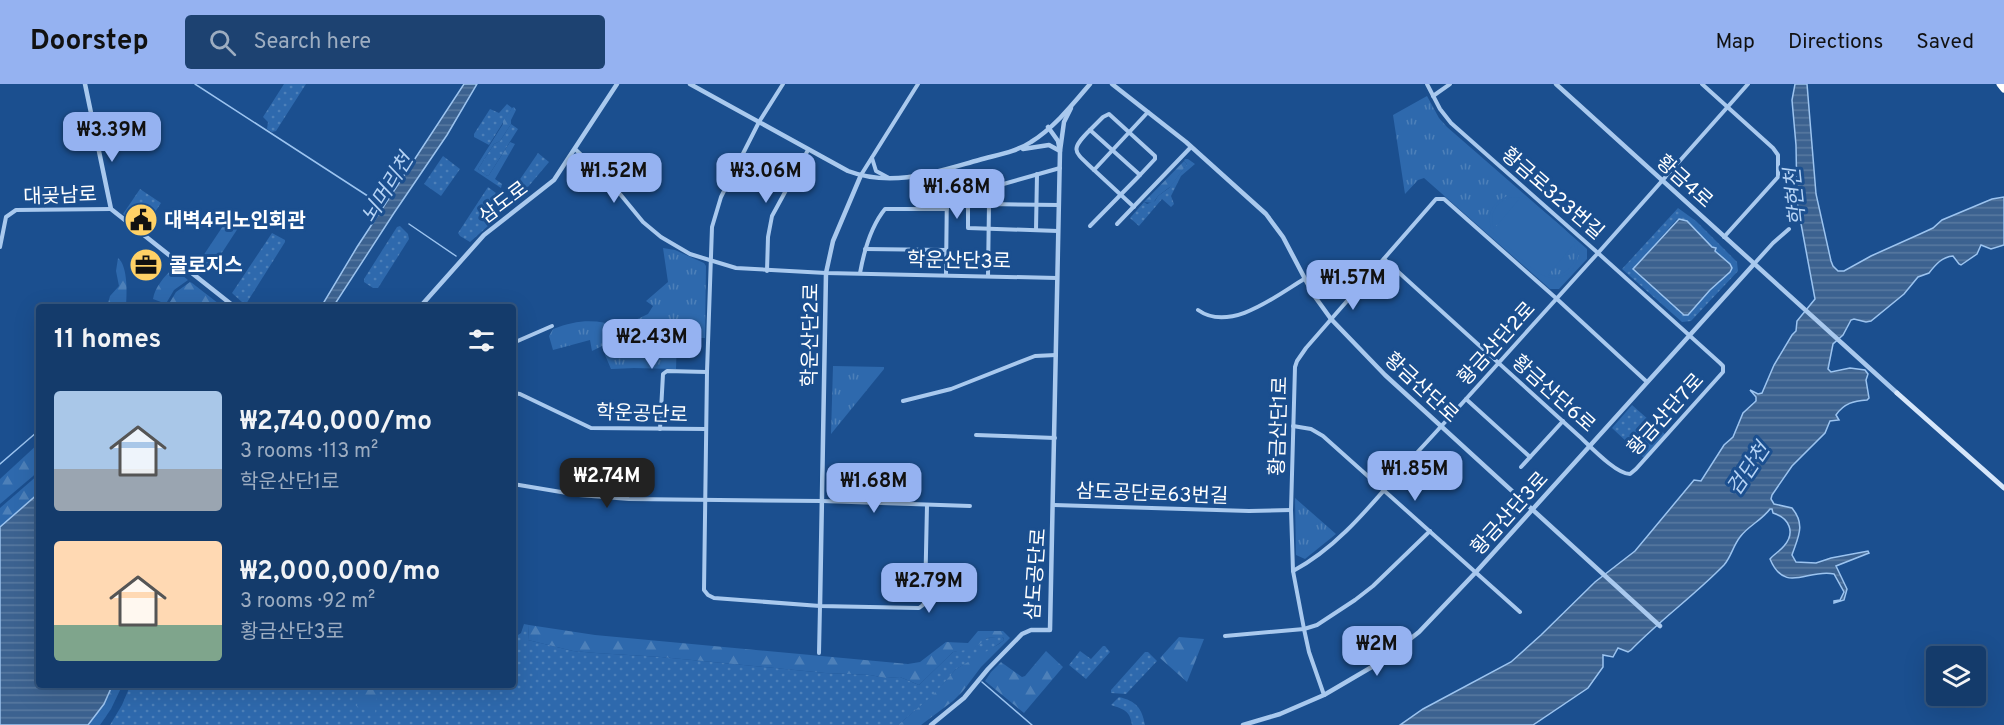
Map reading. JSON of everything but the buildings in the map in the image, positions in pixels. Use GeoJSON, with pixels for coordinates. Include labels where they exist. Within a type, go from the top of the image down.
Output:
{"type":"FeatureCollection","features":[{"type":"Feature","properties":{"kind":"highway"},"geometry":{"type":"LineString","coordinates":[[2000,84],[2004,89]]}},
{"type":"Feature","properties":{"kind":"main road"},"geometry":{"type":"LineString","coordinates":[[1898,393],[2004,488]]}},
{"type":"Feature","properties":{"kind":"street","name":"대곶남로"},"geometry":{"type":"LineString","coordinates":[[85,84],[111,209]]}},
{"type":"Feature","properties":{"kind":"street","name":"삼도로"},"geometry":{"type":"LineString","coordinates":[[423,304],[484,235],[554,180],[617,84]]}},
{"type":"Feature","properties":{"kind":"street"},"geometry":{"type":"LineString","coordinates":[[690,84],[700,86],[759,122],[848,171],[861,175],[890,178],[920,176],[944,170],[1029,143],[1090,84]]}},
{"type":"Feature","properties":{"kind":"street"},"geometry":{"type":"LineString","coordinates":[[783,84],[759,122],[718,203],[712,227],[703,586],[708,595],[714,598],[820,606],[919,608],[923,605],[926,594],[927,505]]}},
{"type":"Feature","properties":{"kind":"street"},"geometry":{"type":"LineString","coordinates":[[861,175],[918,84]]}},
{"type":"Feature","properties":{"kind":"street","name":"황금산단로"},"geometry":{"type":"LineString","coordinates":[[1112,84],[1191,147],[1266,214],[1331,320],[1385,375],[1660,626]]}},
{"type":"Feature","properties":{"kind":"street","name":"황금로323번길"},"geometry":{"type":"LineString","coordinates":[[1427,84],[1443,114],[1451,123],[1598,253],[1748,84]]}},
{"type":"Feature","properties":{"kind":"street"},"geometry":{"type":"LineString","coordinates":[[1433,96],[1450,84]]}},
{"type":"Feature","properties":{"kind":"street","name":"황금4로"},"geometry":{"type":"LineString","coordinates":[[1556,84],[1898,393]]}},
{"type":"Feature","properties":{"kind":"street"},"geometry":{"type":"LineString","coordinates":[[1702,84],[1776,151],[1779,173],[1776,179],[1724,237]]}},
{"type":"Feature","properties":{"kind":"street"},"geometry":{"type":"LineString","coordinates":[[1060,151],[1064,122],[1076,100]]}},
{"type":"Feature","properties":{"kind":"street"},"geometry":{"type":"LineString","coordinates":[[1094,170],[1148,112]]}},
{"type":"Feature","properties":{"kind":"street"},"geometry":{"type":"LineString","coordinates":[[1090,226],[1121,194],[1140,175],[1155,159],[1155,156],[1108,114],[1077,143],[1076,150],[1078,155],[1121,194],[1134,207]]}},
{"type":"Feature","properties":{"kind":"street","name":"삼도공단로"},"geometry":{"type":"LineString","coordinates":[[931,725],[964,698],[1022,634],[1030,630],[1050,630],[1060,151],[1057,139],[1048,127]]}},
{"type":"Feature","properties":{"kind":"street"},"geometry":{"type":"LineString","coordinates":[[1090,130],[1140,175]]}},
{"type":"Feature","properties":{"kind":"street"},"geometry":{"type":"LineString","coordinates":[[1006,152],[1046,145],[1054,146],[1060,151]]}},
{"type":"Feature","properties":{"kind":"street"},"geometry":{"type":"LineString","coordinates":[[1118,224],[1191,147]]}},
{"type":"Feature","properties":{"kind":"street","name":"학운산단3로"},"geometry":{"type":"LineString","coordinates":[[575,149],[611,183],[643,222],[667,242],[710,261],[741,269],[767,271],[1057,278]]}},
{"type":"Feature","properties":{"kind":"street"},"geometry":{"type":"LineString","coordinates":[[767,271],[768,237],[772,216],[808,150]]}},
{"type":"Feature","properties":{"kind":"street"},"geometry":{"type":"LineString","coordinates":[[872,158],[876,171],[890,178]]}},
{"type":"Feature","properties":{"kind":"street"},"geometry":{"type":"LineString","coordinates":[[968,194],[1060,168]]}},
{"type":"Feature","properties":{"kind":"street"},"geometry":{"type":"LineString","coordinates":[[944,170],[947,182],[946,275]]}},
{"type":"Feature","properties":{"kind":"street"},"geometry":{"type":"LineString","coordinates":[[1036,230],[1037,174]]}},
{"type":"Feature","properties":{"kind":"street","name":"학운산단2로"},"geometry":{"type":"LineString","coordinates":[[819,653],[826,273],[833,241],[861,175]]}},
{"type":"Feature","properties":{"kind":"street"},"geometry":{"type":"LineString","coordinates":[[968,187],[968,228],[1058,231]]}},
{"type":"Feature","properties":{"kind":"street"},"geometry":{"type":"LineString","coordinates":[[988,276],[989,188]]}},
{"type":"Feature","properties":{"kind":"street","name":"황금산단1로"},"geometry":{"type":"LineString","coordinates":[[1324,694],[1304,630],[1293,571],[1291,510],[1293,382],[1297,360],[1436,199],[1442,198],[1647,382]]}},
{"type":"Feature","properties":{"kind":"street"},"geometry":{"type":"LineString","coordinates":[[989,204],[1059,205]]}},
{"type":"Feature","properties":{"kind":"street","name":"대곶남로"},"geometry":{"type":"LineString","coordinates":[[0,247],[6,217],[16,210],[111,209],[231,304]]}},
{"type":"Feature","properties":{"kind":"street"},"geometry":{"type":"LineString","coordinates":[[860,273],[865,249],[885,209],[947,209]]}},
{"type":"Feature","properties":{"kind":"street"},"geometry":{"type":"LineString","coordinates":[[1754,264],[1789,229]]}},
{"type":"Feature","properties":{"kind":"street"},"geometry":{"type":"LineString","coordinates":[[865,249],[946,250]]}},
{"type":"Feature","properties":{"kind":"street"},"geometry":{"type":"LineString","coordinates":[[1598,253],[1690,335]]}},
{"type":"Feature","properties":{"kind":"street","name":"황금산단2로"},"geometry":{"type":"LineString","coordinates":[[1293,571],[1312,560],[1336,539],[1384,489],[1598,253]]}},
{"type":"Feature","properties":{"kind":"street","name":"황금산단6로"},"geometry":{"type":"LineString","coordinates":[[1384,259],[1590,446],[1626,474]]}},
{"type":"Feature","properties":{"kind":"street","name":"황금산단3로"},"geometry":{"type":"LineString","coordinates":[[1243,725],[1280,714],[1324,694],[1382,661],[1432,620],[1754,264]]}},
{"type":"Feature","properties":{"kind":"street"},"geometry":{"type":"LineString","coordinates":[[1198,310],[1211,317],[1243,314],[1304,279]]}},
{"type":"Feature","properties":{"kind":"street"},"geometry":{"type":"LineString","coordinates":[[516,343],[552,326]]}},
{"type":"Feature","properties":{"kind":"street","name":"황금산단7로"},"geometry":{"type":"LineString","coordinates":[[1626,474],[1632,472],[1721,375],[1723,369],[1720,363],[1690,335]]}},
{"type":"Feature","properties":{"kind":"street"},"geometry":{"type":"LineString","coordinates":[[903,401],[951,389],[1035,356],[1056,355]]}},
{"type":"Feature","properties":{"kind":"street"},"geometry":{"type":"LineString","coordinates":[[660,429],[663,374],[667,371],[708,372]]}},
{"type":"Feature","properties":{"kind":"street","name":"학운공단로"},"geometry":{"type":"LineString","coordinates":[[516,393],[591,428],[706,429]]}},
{"type":"Feature","properties":{"kind":"street"},"geometry":{"type":"LineString","coordinates":[[1466,399],[1530,457]]}},
{"type":"Feature","properties":{"kind":"street"},"geometry":{"type":"LineString","coordinates":[[1521,467],[1563,421]]}},
{"type":"Feature","properties":{"kind":"street"},"geometry":{"type":"LineString","coordinates":[[1293,426],[1311,429],[1323,436],[1520,612]]}},
{"type":"Feature","properties":{"kind":"street"},"geometry":{"type":"LineString","coordinates":[[976,435],[1055,438]]}},
{"type":"Feature","properties":{"kind":"street"},"geometry":{"type":"LineString","coordinates":[[516,484],[595,497],[970,506]]}},
{"type":"Feature","properties":{"kind":"street","name":"삼도공단로63번길"},"geometry":{"type":"LineString","coordinates":[[1054,505],[1249,511],[1291,510]]}},
{"type":"Feature","properties":{"kind":"street"},"geometry":{"type":"LineString","coordinates":[[1225,636],[1304,630],[1317,625],[1364,594],[1397,565],[1430,531]]}},
{"type":"Feature","properties":{"kind":"green space"},"geometry":{"type":"Polygon","coordinates":[[[284,84],[306,84],[276,131],[272,132],[267,129],[268,122],[263,117],[284,84]]]}},
{"type":"Feature","properties":{"kind":"green space"},"geometry":{"type":"Polygon","coordinates":[[[1427,96],[1439,118],[1447,127],[1587,249],[1587,259],[1559,289],[1550,289],[1424,178],[1418,180],[1405,194],[1393,115],[1427,96]]]}},
{"type":"Feature","properties":{"kind":"green space"},"geometry":{"type":"Polygon","coordinates":[[[507,104],[512,108],[489,145],[474,137],[490,109],[499,113],[507,104]]]}},
{"type":"Feature","properties":{"kind":"green space"},"geometry":{"type":"Polygon","coordinates":[[[514,107],[516,110],[511,124],[500,141],[494,144],[478,169],[487,176],[489,175],[510,142],[515,144],[495,179],[502,184],[501,188],[474,170],[514,107]]]}},
{"type":"Feature","properties":{"kind":"green space"},"geometry":{"type":"Polygon","coordinates":[[[511,124],[518,129],[487,176],[478,169],[494,144],[500,141],[511,124]]]}},
{"type":"Feature","properties":{"kind":"green space"},"geometry":{"type":"Polygon","coordinates":[[[538,153],[549,162],[522,194],[517,196],[512,191],[538,153]]]}},
{"type":"Feature","properties":{"kind":"green space"},"geometry":{"type":"Polygon","coordinates":[[[443,156],[460,169],[441,196],[424,184],[443,156]]]}},
{"type":"Feature","properties":{"kind":"green space"},"geometry":{"type":"Polygon","coordinates":[[[1185,159],[1195,164],[1181,176],[1171,196],[1174,204],[1171,207],[1162,199],[1139,226],[1130,218],[1144,202],[1147,204],[1155,201],[1169,188],[1187,164],[1185,159]]]}},
{"type":"Feature","properties":{"kind":"green space"},"geometry":{"type":"Polygon","coordinates":[[[1184,161],[1187,164],[1171,186],[1153,203],[1144,202],[1184,161]]]}},
{"type":"Feature","properties":{"kind":"green space"},"geometry":{"type":"Polygon","coordinates":[[[488,187],[496,193],[487,209],[497,218],[470,242],[458,233],[488,187]]]}},
{"type":"Feature","properties":{"kind":"green space"},"geometry":{"type":"Polygon","coordinates":[[[140,189],[161,203],[151,218],[141,214],[134,222],[123,214],[140,189]]]}},
{"type":"Feature","properties":{"kind":"green space"},"geometry":{"type":"Polygon","coordinates":[[[1520,195],[1528,199],[1568,232],[1576,243],[1578,255],[1569,273],[1556,278],[1542,275],[1489,229],[1493,207],[1505,197],[1520,195]],[[1514,197],[1503,201],[1493,212],[1494,229],[1520,198],[1514,197]],[[1574,244],[1548,275],[1561,274],[1570,267],[1575,257],[1574,244]]]}},
{"type":"Feature","properties":{"kind":"green space"},"geometry":{"type":"Polygon","coordinates":[[[1678,208],[1696,221],[1737,262],[1738,271],[1691,321],[1682,322],[1622,269],[1678,208]],[[1677,219],[1633,269],[1684,315],[1688,315],[1731,270],[1729,264],[1714,247],[1688,224],[1677,219]]]}},
{"type":"Feature","properties":{"kind":"green space"},"geometry":{"type":"Polygon","coordinates":[[[231,214],[241,219],[242,222],[210,268],[201,259],[231,214]]]}},
{"type":"Feature","properties":{"kind":"green space"},"geometry":{"type":"Polygon","coordinates":[[[400,226],[408,234],[409,239],[378,288],[373,288],[364,282],[364,279],[397,227],[400,226]]]}},
{"type":"Feature","properties":{"kind":"green space"},"geometry":{"type":"Polygon","coordinates":[[[272,233],[285,242],[244,304],[232,293],[272,233]]]}},
{"type":"Feature","properties":{"kind":"green space"},"geometry":{"type":"Polygon","coordinates":[[[663,248],[675,250],[706,266],[705,338],[677,338],[676,369],[611,369],[605,355],[606,349],[602,346],[592,351],[590,340],[553,350],[549,336],[553,329],[587,321],[621,327],[648,314],[653,306],[646,301],[668,282],[663,248]]]}},
{"type":"Feature","properties":{"kind":"green space"},"geometry":{"type":"Polygon","coordinates":[[[118,258],[124,267],[126,304],[108,304],[110,296],[119,286],[116,271],[118,258]]]}},
{"type":"Feature","properties":{"kind":"green space"},"geometry":{"type":"Polygon","coordinates":[[[173,268],[188,280],[174,290],[166,304],[160,304],[161,302],[153,299],[160,282],[173,268]]]}},
{"type":"Feature","properties":{"kind":"green space"},"geometry":{"type":"Polygon","coordinates":[[[190,282],[219,304],[188,302],[188,304],[169,304],[176,292],[190,282]]]}},
{"type":"Feature","properties":{"kind":"green space"},"geometry":{"type":"Polygon","coordinates":[[[833,366],[884,367],[884,369],[831,434],[833,366]]]}},
{"type":"Feature","properties":{"kind":"green space"},"geometry":{"type":"Polygon","coordinates":[[[1632,405],[1667,436],[1646,460],[1612,428],[1632,405]]]}},
{"type":"Feature","properties":{"kind":"green space"},"geometry":{"type":"Polygon","coordinates":[[[36,446],[36,474],[0,504],[0,479],[36,446]]]}},
{"type":"Feature","properties":{"kind":"green space"},"geometry":{"type":"Polygon","coordinates":[[[36,477],[36,496],[0,527],[0,508],[36,477]]]}},
{"type":"Feature","properties":{"kind":"green space"},"geometry":{"type":"Polygon","coordinates":[[[1295,498],[1336,534],[1305,559],[1296,555],[1295,498]]]}},
{"type":"Feature","properties":{"kind":"green space"},"geometry":{"type":"Polygon","coordinates":[[[524,624],[529,625],[528,640],[573,651],[886,678],[900,677],[919,685],[953,652],[975,647],[984,639],[1002,636],[1004,640],[986,653],[956,669],[934,695],[898,725],[110,725],[129,688],[516,688],[516,635],[521,633],[524,624]]]}},
{"type":"Feature","properties":{"kind":"green space"},"geometry":{"type":"Polygon","coordinates":[[[529,625],[595,635],[908,664],[920,662],[946,642],[968,643],[978,631],[1003,631],[1010,638],[981,667],[953,701],[921,725],[898,725],[933,695],[956,669],[999,644],[1004,640],[1003,637],[987,638],[973,649],[953,652],[919,685],[900,677],[886,678],[573,651],[528,640],[529,625]]]}},
{"type":"Feature","properties":{"kind":"green space"},"geometry":{"type":"Polygon","coordinates":[[[1179,637],[1204,639],[1187,682],[1160,658],[1179,637]]]}},
{"type":"Feature","properties":{"kind":"green space"},"geometry":{"type":"Polygon","coordinates":[[[1103,646],[1110,652],[1086,679],[1069,665],[1080,651],[1091,659],[1103,646]]]}},
{"type":"Feature","properties":{"kind":"green space"},"geometry":{"type":"Polygon","coordinates":[[[1046,651],[1063,667],[1024,713],[985,681],[1001,662],[1022,677],[1025,676],[1046,651]]]}},
{"type":"Feature","properties":{"kind":"green space"},"geometry":{"type":"Polygon","coordinates":[[[1145,652],[1157,661],[1126,694],[1111,693],[1111,690],[1145,652]]]}},
{"type":"Feature","properties":{"kind":"green space"},"geometry":{"type":"Polygon","coordinates":[[[111,688],[121,688],[100,725],[88,725],[111,688]]]}},
{"type":"Feature","properties":{"kind":"green space"},"geometry":{"type":"Polygon","coordinates":[[[359,688],[378,688],[375,713],[357,707],[359,688]]]}},
{"type":"Feature","properties":{"kind":"green space"},"geometry":{"type":"Polygon","coordinates":[[[1119,697],[1137,706],[1145,725],[1132,725],[1128,713],[1111,705],[1119,697]]]}},
{"type":"Feature","properties":{"kind":"water"},"geometry":{"type":"Polygon","coordinates":[[[464,84],[477,84],[447,135],[335,304],[323,304],[357,247],[464,84]]]}},
{"type":"Feature","properties":{"kind":"water","name":"검단천"},"geometry":{"type":"Polygon","coordinates":[[[1795,84],[1807,84],[1816,194],[1831,261],[1838,271],[1844,271],[1933,228],[1942,220],[1992,199],[2004,197],[2004,245],[1991,249],[1981,245],[1977,254],[1961,265],[1953,256],[1942,259],[1929,273],[1918,277],[1904,294],[1871,321],[1851,320],[1843,335],[1833,344],[1828,369],[1831,372],[1850,368],[1865,370],[1868,374],[1866,380],[1869,398],[1850,403],[1839,411],[1836,415],[1839,420],[1830,421],[1825,433],[1792,466],[1772,495],[1771,499],[1774,504],[1792,508],[1799,520],[1800,531],[1792,555],[1796,562],[1816,563],[1868,551],[1869,553],[1836,566],[1847,589],[1844,600],[1834,603],[1840,600],[1844,592],[1834,574],[1824,573],[1790,578],[1776,570],[1770,559],[1788,541],[1790,531],[1787,522],[1770,509],[1743,533],[1724,565],[1701,587],[1631,650],[1628,652],[1618,648],[1613,657],[1603,655],[1603,667],[1588,688],[1533,725],[1400,725],[1423,709],[1511,662],[1595,582],[1635,551],[1694,480],[1701,481],[1724,445],[1733,437],[1743,413],[1756,401],[1756,397],[1750,390],[1758,394],[1762,393],[1774,365],[1796,331],[1797,321],[1815,299],[1797,202],[1792,100],[1795,84]]]}},
{"type":"Feature","properties":{"kind":"water"},"geometry":{"type":"Polygon","coordinates":[[[1679,219],[1687,221],[1712,247],[1716,248],[1715,251],[1732,268],[1688,315],[1684,315],[1633,269],[1679,219]]]}},
{"type":"Feature","properties":{"kind":"water"},"geometry":{"type":"Polygon","coordinates":[[[36,496],[36,688],[111,688],[104,704],[88,725],[0,725],[0,527],[36,496]]]}},
{"type":"Feature","properties":{"kind":"waterway","name":"뇌머리천"},"geometry":{"type":"LineString","coordinates":[[195,84],[377,202]]}},
{"type":"Feature","properties":{"kind":"waterway"},"geometry":{"type":"LineString","coordinates":[[409,224],[456,256]]}},
{"type":"Feature","properties":{"kind":"waterway"},"geometry":{"type":"LineString","coordinates":[[0,464],[36,433]]}},
{"type":"Feature","properties":{"kind":"waterway"},"geometry":{"type":"LineString","coordinates":[[982,682],[1032,725]]}},
{"type":"Feature","properties":{"kind":"place","name":"대벽4리노인회관"},"geometry":{"type":"Point","coordinates":[141,220]}},
{"type":"Feature","properties":{"kind":"place","name":"콜로지스"},"geometry":{"type":"Point","coordinates":[146,265]}},
{"type":"Feature","properties":{"kind":"water label","name":"학현천"},"geometry":{"type":"Point","coordinates":[1795,197]}}]}
